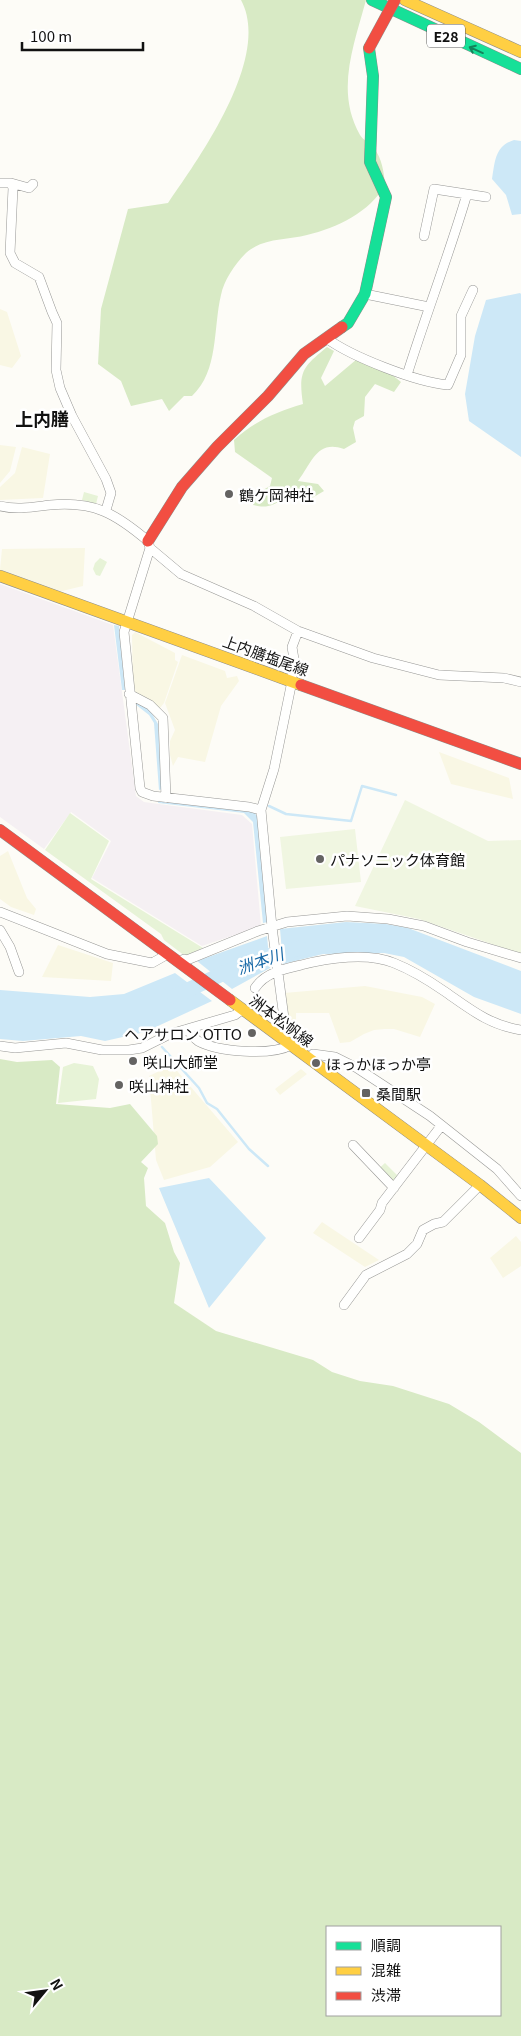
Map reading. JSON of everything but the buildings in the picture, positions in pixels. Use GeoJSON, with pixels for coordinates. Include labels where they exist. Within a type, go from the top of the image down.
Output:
{"type":"FeatureCollection","features":[{"type":"Feature","properties":{"kind":"main road","name":"E28"},"geometry":{"type":"LineString","coordinates":[[372,0],[521,69]]}},
{"type":"Feature","properties":{"kind":"main road"},"geometry":{"type":"LineString","coordinates":[[149,544],[182,487],[268,396],[304,354],[348,324],[365,294],[386,197],[370,162],[373,76],[369,48],[395,0]]}},
{"type":"Feature","properties":{"kind":"main road","name":"E28"},"geometry":{"type":"LineString","coordinates":[[406,0],[521,52]]}},
{"type":"Feature","properties":{"kind":"main road","name":"上内膳塩尾線"},"geometry":{"type":"LineString","coordinates":[[0,576],[127,620],[521,764]]}},
{"type":"Feature","properties":{"kind":"main road","name":"洲本松帆線"},"geometry":{"type":"LineString","coordinates":[[0,830],[168,954],[184,962],[239,1007],[480,1184],[521,1218]]}},
{"type":"Feature","properties":{"kind":"street"},"geometry":{"type":"LineString","coordinates":[[0,183],[11,183],[29,188],[33,184]]}},
{"type":"Feature","properties":{"kind":"street"},"geometry":{"type":"LineString","coordinates":[[11,183],[13,188],[10,253],[16,263],[39,277],[50,304],[56,323],[56,370],[60,388],[72,416],[106,479],[111,493],[106,510]]}},
{"type":"Feature","properties":{"kind":"street"},"geometry":{"type":"LineString","coordinates":[[424,236],[434,189],[486,196]]}},
{"type":"Feature","properties":{"kind":"street"},"geometry":{"type":"LineString","coordinates":[[408,375],[429,307],[442,278],[467,194]]}},
{"type":"Feature","properties":{"kind":"street"},"geometry":{"type":"LineString","coordinates":[[326,338],[340,348],[428,383],[448,385],[461,354],[461,316],[473,290]]}},
{"type":"Feature","properties":{"kind":"street"},"geometry":{"type":"LineString","coordinates":[[365,294],[429,307]]}},
{"type":"Feature","properties":{"kind":"street"},"geometry":{"type":"LineString","coordinates":[[0,506],[12,509],[68,503],[106,510],[149,544],[181,574],[254,606],[298,631],[374,658],[439,675],[504,678],[521,682]]}},
{"type":"Feature","properties":{"kind":"street"},"geometry":{"type":"LineString","coordinates":[[149,544],[124,632],[140,788],[142,792],[147,794],[166,798],[261,810]]}},
{"type":"Feature","properties":{"kind":"street"},"geometry":{"type":"LineString","coordinates":[[280,1037],[285,1031],[272,928],[261,810],[274,769],[291,686],[290,680],[294,659],[292,647],[298,631]]}},
{"type":"Feature","properties":{"kind":"street"},"geometry":{"type":"LineString","coordinates":[[129,694],[150,705],[163,718],[166,798]]}},
{"type":"Feature","properties":{"kind":"street"},"geometry":{"type":"LineString","coordinates":[[0,912],[107,954],[152,963],[168,954]]}},
{"type":"Feature","properties":{"kind":"street"},"geometry":{"type":"LineString","coordinates":[[184,962],[297,920],[346,916],[388,919],[424,926],[467,942],[521,958]]}},
{"type":"Feature","properties":{"kind":"street"},"geometry":{"type":"LineString","coordinates":[[0,930],[10,947],[19,972]]}},
{"type":"Feature","properties":{"kind":"street"},"geometry":{"type":"LineString","coordinates":[[255,988],[261,978],[277,970],[328,958],[365,958],[394,963],[442,990],[485,1020],[521,1030]]}},
{"type":"Feature","properties":{"kind":"street"},"geometry":{"type":"LineString","coordinates":[[0,1046],[15,1048],[66,1043],[102,1050],[142,1048],[170,1034],[235,1015],[239,1007]]}},
{"type":"Feature","properties":{"kind":"street"},"geometry":{"type":"LineString","coordinates":[[187,1029],[196,1040],[239,1050],[283,1050],[291,1045]]}},
{"type":"Feature","properties":{"kind":"street"},"geometry":{"type":"LineString","coordinates":[[310,1059],[313,1054],[335,1057],[357,1068],[430,1116],[497,1169],[521,1196]]}},
{"type":"Feature","properties":{"kind":"street"},"geometry":{"type":"LineString","coordinates":[[359,1238],[441,1126]]}},
{"type":"Feature","properties":{"kind":"street"},"geometry":{"type":"LineString","coordinates":[[353,1145],[394,1188]]}},
{"type":"Feature","properties":{"kind":"street"},"geometry":{"type":"LineString","coordinates":[[344,1305],[366,1275],[407,1254],[417,1244],[423,1230],[443,1222],[480,1184]]}},
{"type":"Feature","properties":{"kind":"shaded area"},"geometry":{"type":"Polygon","coordinates":[[[0,309],[7,312],[21,356],[12,368],[0,365],[0,309]]]}},
{"type":"Feature","properties":{"kind":"shaded area"},"geometry":{"type":"Polygon","coordinates":[[[0,445],[16,447],[10,471],[0,483],[0,445]]]}},
{"type":"Feature","properties":{"kind":"shaded area"},"geometry":{"type":"Polygon","coordinates":[[[22,447],[50,454],[43,498],[0,500],[0,487],[15,473],[22,447]]]}},
{"type":"Feature","properties":{"kind":"shaded area"},"geometry":{"type":"Polygon","coordinates":[[[85,548],[83,586],[58,592],[0,570],[2,549],[85,548]]]}},
{"type":"Feature","properties":{"kind":"shaded area"},"geometry":{"type":"Polygon","coordinates":[[[0,584],[113,625],[136,796],[144,802],[242,815],[252,824],[261,926],[202,946],[92,878],[111,841],[71,812],[44,849],[0,817],[0,584]]]}},
{"type":"Feature","properties":{"kind":"shaded area"},"geometry":{"type":"Polygon","coordinates":[[[135,632],[175,653],[175,660],[178,662],[164,703],[160,708],[133,693],[132,635],[135,632]]]}},
{"type":"Feature","properties":{"kind":"shaded area"},"geometry":{"type":"Polygon","coordinates":[[[182,655],[225,671],[227,678],[237,676],[239,681],[221,706],[205,762],[178,757],[173,766],[170,755],[170,741],[175,730],[165,703],[182,655]]]}},
{"type":"Feature","properties":{"kind":"shaded area"},"geometry":{"type":"Polygon","coordinates":[[[439,752],[509,778],[513,799],[451,784],[439,752]]]}},
{"type":"Feature","properties":{"kind":"shaded area"},"geometry":{"type":"Polygon","coordinates":[[[8,851],[27,898],[36,909],[34,915],[11,907],[0,899],[0,856],[8,851]]]}},
{"type":"Feature","properties":{"kind":"shaded area"},"geometry":{"type":"Polygon","coordinates":[[[58,945],[113,963],[111,981],[42,977],[58,945]]]}},
{"type":"Feature","properties":{"kind":"shaded area"},"geometry":{"type":"Polygon","coordinates":[[[365,986],[422,997],[435,1004],[420,1037],[394,1029],[385,1029],[374,1030],[350,1042],[340,1043],[329,1013],[296,1013],[296,1021],[288,1019],[284,993],[365,986]]]}},
{"type":"Feature","properties":{"kind":"shaded area"},"geometry":{"type":"Polygon","coordinates":[[[172,1065],[238,1142],[210,1167],[164,1180],[156,1160],[149,1076],[172,1065]]]}},
{"type":"Feature","properties":{"kind":"shaded area"},"geometry":{"type":"Polygon","coordinates":[[[301,1069],[307,1074],[280,1095],[275,1089],[301,1069]]]}},
{"type":"Feature","properties":{"kind":"shaded area"},"geometry":{"type":"Polygon","coordinates":[[[322,1222],[379,1260],[365,1267],[313,1233],[322,1222]]]}},
{"type":"Feature","properties":{"kind":"shaded area"},"geometry":{"type":"Polygon","coordinates":[[[516,1236],[521,1242],[521,1266],[503,1278],[490,1258],[516,1236]]]}},
{"type":"Feature","properties":{"kind":"green space"},"geometry":{"type":"Polygon","coordinates":[[[241,0],[366,0],[349,68],[349,102],[360,135],[374,148],[381,161],[385,185],[371,203],[352,218],[318,232],[267,242],[252,248],[246,253],[230,272],[222,289],[211,362],[201,386],[192,396],[184,396],[169,411],[162,399],[131,406],[121,381],[98,364],[101,309],[128,209],[168,203],[213,134],[228,106],[240,77],[247,49],[248,23],[241,0]]]}},
{"type":"Feature","properties":{"kind":"green space"},"geometry":{"type":"Polygon","coordinates":[[[327,347],[334,351],[321,378],[325,386],[357,359],[391,374],[401,382],[394,392],[375,384],[365,397],[364,416],[355,421],[353,428],[356,442],[344,449],[328,447],[316,454],[298,481],[318,484],[324,491],[307,501],[282,499],[268,506],[253,505],[256,494],[270,486],[272,478],[235,452],[234,440],[250,427],[266,418],[303,404],[301,384],[304,371],[312,360],[327,347]]]}},
{"type":"Feature","properties":{"kind":"green space"},"geometry":{"type":"Polygon","coordinates":[[[84,492],[98,496],[96,504],[82,500],[84,492]]]}},
{"type":"Feature","properties":{"kind":"green space"},"geometry":{"type":"Polygon","coordinates":[[[100,558],[107,562],[100,576],[96,575],[93,569],[95,563],[100,558]]]}},
{"type":"Feature","properties":{"kind":"green space"},"geometry":{"type":"Polygon","coordinates":[[[405,800],[488,841],[521,840],[521,954],[419,919],[355,906],[405,800]]]}},
{"type":"Feature","properties":{"kind":"green space"},"geometry":{"type":"Polygon","coordinates":[[[70,813],[109,841],[91,879],[203,948],[185,956],[164,940],[161,934],[45,850],[70,813]]]}},
{"type":"Feature","properties":{"kind":"green space","name":"パナソニック体育館"},"geometry":{"type":"Polygon","coordinates":[[[355,829],[361,882],[286,889],[280,837],[355,829]]]}},
{"type":"Feature","properties":{"kind":"green space"},"geometry":{"type":"Polygon","coordinates":[[[0,1059],[17,1062],[52,1060],[60,1067],[56,1104],[110,1108],[130,1104],[157,1136],[158,1144],[141,1162],[148,1168],[144,1178],[146,1206],[165,1223],[174,1252],[180,1263],[174,1303],[216,1331],[313,1360],[332,1372],[360,1381],[393,1386],[449,1404],[479,1422],[521,1453],[521,2036],[0,2036],[0,1059]]]}},
{"type":"Feature","properties":{"kind":"green space"},"geometry":{"type":"Polygon","coordinates":[[[74,1063],[93,1066],[99,1079],[96,1099],[58,1103],[63,1067],[74,1063]]]}},
{"type":"Feature","properties":{"kind":"green space"},"geometry":{"type":"Polygon","coordinates":[[[385,1163],[398,1176],[389,1184],[376,1171],[385,1163]]]}},
{"type":"Feature","properties":{"kind":"water"},"geometry":{"type":"Polygon","coordinates":[[[514,140],[521,141],[521,214],[512,215],[506,195],[492,179],[495,160],[499,150],[514,140]]]}},
{"type":"Feature","properties":{"kind":"water"},"geometry":{"type":"Polygon","coordinates":[[[520,293],[521,457],[469,421],[465,394],[475,336],[486,300],[520,293]]]}},
{"type":"Feature","properties":{"kind":"water"},"geometry":{"type":"Polygon","coordinates":[[[114,625],[119,626],[125,690],[122,690],[114,625]]]}},
{"type":"Feature","properties":{"kind":"water"},"geometry":{"type":"Polygon","coordinates":[[[136,701],[150,710],[158,724],[162,789],[159,790],[154,723],[149,715],[135,704],[136,701]]]}},
{"type":"Feature","properties":{"kind":"water"},"geometry":{"type":"Polygon","coordinates":[[[159,799],[248,808],[255,813],[259,820],[268,922],[263,923],[253,822],[244,813],[158,803],[159,799]]]}},
{"type":"Feature","properties":{"kind":"water"},"geometry":{"type":"Polygon","coordinates":[[[346,922],[386,924],[408,928],[521,971],[521,1014],[474,997],[404,957],[384,953],[323,954],[283,964],[280,929],[346,922]]]}},
{"type":"Feature","properties":{"kind":"water"},"geometry":{"type":"Polygon","coordinates":[[[267,936],[270,968],[232,989],[197,961],[267,936]]]}},
{"type":"Feature","properties":{"kind":"water"},"geometry":{"type":"Polygon","coordinates":[[[175,973],[212,1001],[145,1032],[105,1041],[81,1036],[23,1041],[0,1039],[0,990],[90,997],[124,994],[175,973]]]}},
{"type":"Feature","properties":{"kind":"water"},"geometry":{"type":"Polygon","coordinates":[[[209,1178],[266,1238],[209,1308],[159,1188],[209,1178]]]}},
{"type":"Feature","properties":{"kind":"waterway"},"geometry":{"type":"LineString","coordinates":[[269,806],[286,814],[351,821],[362,786],[396,795]]}},
{"type":"Feature","properties":{"kind":"waterway","name":"洲本川"},"geometry":{"type":"LineString","coordinates":[[175,996],[252,960],[300,948]]}},
{"type":"Feature","properties":{"kind":"waterway"},"geometry":{"type":"LineString","coordinates":[[162,1047],[199,1088],[207,1103],[217,1109],[249,1149],[268,1166]]}},
{"type":"Feature","properties":{"kind":"traffic: fast"},"geometry":{"type":"LineString","coordinates":[[372,0],[521,69]]}},
{"type":"Feature","properties":{"kind":"traffic: fast"},"geometry":{"type":"LineString","coordinates":[[342,327],[348,323],[365,294],[386,197],[370,162],[373,76],[369,48]]}},
{"type":"Feature","properties":{"kind":"traffic: slow"},"geometry":{"type":"LineString","coordinates":[[405,0],[521,52]]}},
{"type":"Feature","properties":{"kind":"traffic: slow"},"geometry":{"type":"LineString","coordinates":[[0,576],[301,685]]}},
{"type":"Feature","properties":{"kind":"traffic: slow"},"geometry":{"type":"LineString","coordinates":[[230,1000],[480,1185],[521,1218]]}},
{"type":"Feature","properties":{"kind":"traffic: jam"},"geometry":{"type":"LineString","coordinates":[[369,48],[395,0]]}},
{"type":"Feature","properties":{"kind":"traffic: jam"},"geometry":{"type":"LineString","coordinates":[[148,541],[182,487],[217,447],[268,396],[304,354],[342,327]]}},
{"type":"Feature","properties":{"kind":"traffic: jam"},"geometry":{"type":"LineString","coordinates":[[301,685],[521,764]]}},
{"type":"Feature","properties":{"kind":"traffic: jam"},"geometry":{"type":"LineString","coordinates":[[0,830],[230,1000]]}},
{"type":"Feature","properties":{"kind":"place","name":"鶴ケ岡神社"},"geometry":{"type":"Point","coordinates":[229,494]}},
{"type":"Feature","properties":{"kind":"place","name":"パナソニック体育館"},"geometry":{"type":"Point","coordinates":[320,859]}},
{"type":"Feature","properties":{"kind":"place","name":"ヘアサロン OTTO"},"geometry":{"type":"Point","coordinates":[252,1033]}},
{"type":"Feature","properties":{"kind":"place","name":"咲山大師堂"},"geometry":{"type":"Point","coordinates":[133,1061]}},
{"type":"Feature","properties":{"kind":"place","name":"ほっかほっか亭"},"geometry":{"type":"Point","coordinates":[316,1063]}},
{"type":"Feature","properties":{"kind":"place","name":"咲山神社"},"geometry":{"type":"Point","coordinates":[119,1085]}},
{"type":"Feature","properties":{"kind":"place","name":"桑間駅"},"geometry":{"type":"Point","coordinates":[366,1093]}},
{"type":"Feature","properties":{"kind":"district","name":"上内膳"},"geometry":{"type":"Point","coordinates":[42,418]}}]}
